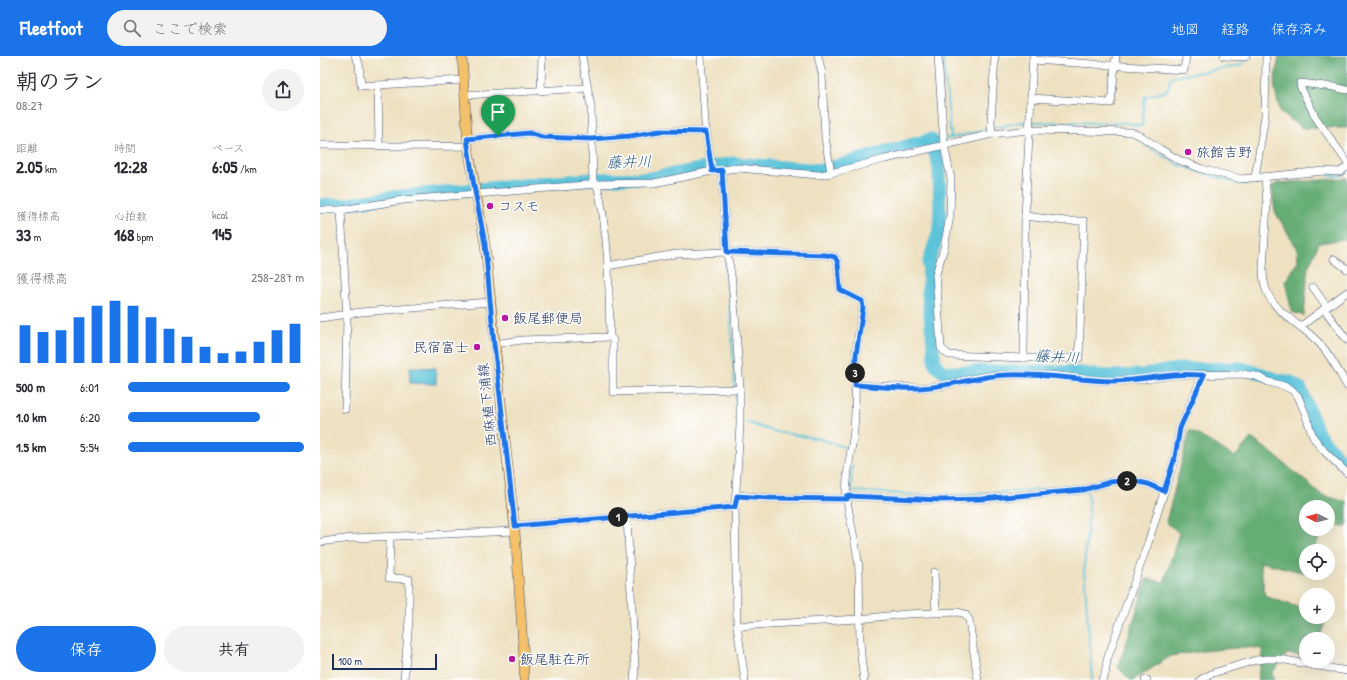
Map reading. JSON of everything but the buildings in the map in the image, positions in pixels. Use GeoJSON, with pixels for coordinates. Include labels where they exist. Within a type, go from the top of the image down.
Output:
{"type":"FeatureCollection","features":[{"type":"Feature","properties":{"kind":"main road","name":"西麻植下浦線"},"geometry":{"type":"LineString","coordinates":[[462,56],[468,142],[485,244],[494,344],[515,528],[524,659],[524,680]]}},
{"type":"Feature","properties":{"kind":"street"},"geometry":{"type":"LineString","coordinates":[[355,56],[359,63],[361,86],[463,80]]}},
{"type":"Feature","properties":{"kind":"street"},"geometry":{"type":"LineString","coordinates":[[541,91],[542,56]]}},
{"type":"Feature","properties":{"kind":"street"},"geometry":{"type":"LineString","coordinates":[[582,56],[591,107],[591,139],[594,182],[602,205],[610,300],[610,337],[613,340],[613,392],[737,389]]}},
{"type":"Feature","properties":{"kind":"street"},"geometry":{"type":"LineString","coordinates":[[701,56],[706,132],[712,168]]}},
{"type":"Feature","properties":{"kind":"street"},"geometry":{"type":"LineString","coordinates":[[818,56],[822,74],[825,137],[831,170]]}},
{"type":"Feature","properties":{"kind":"street"},"geometry":{"type":"LineString","coordinates":[[938,56],[944,145],[951,179],[950,216],[944,248],[936,274],[941,348],[949,355],[1024,358],[1079,358],[1084,221],[1065,221],[1025,216]]}},
{"type":"Feature","properties":{"kind":"street"},"geometry":{"type":"LineString","coordinates":[[992,134],[996,56]]}},
{"type":"Feature","properties":{"kind":"street"},"geometry":{"type":"LineString","coordinates":[[1031,98],[1112,103],[1116,56]]}},
{"type":"Feature","properties":{"kind":"street"},"geometry":{"type":"LineString","coordinates":[[1024,358],[1025,216],[1033,58],[1115,66],[1184,70],[1186,56]]}},
{"type":"Feature","properties":{"kind":"street"},"geometry":{"type":"LineString","coordinates":[[1224,56],[1246,56]]}},
{"type":"Feature","properties":{"kind":"street"},"geometry":{"type":"LineString","coordinates":[[1255,178],[1265,116],[1266,56]]}},
{"type":"Feature","properties":{"kind":"street"},"geometry":{"type":"LineString","coordinates":[[1347,90],[1334,87],[1300,84],[1300,88],[1316,118],[1347,162]]}},
{"type":"Feature","properties":{"kind":"street"},"geometry":{"type":"LineString","coordinates":[[378,85],[379,144]]}},
{"type":"Feature","properties":{"kind":"street"},"geometry":{"type":"LineString","coordinates":[[464,94],[588,88]]}},
{"type":"Feature","properties":{"kind":"street"},"geometry":{"type":"LineString","coordinates":[[320,210],[341,210],[475,190],[594,182],[654,183],[712,168],[722,170],[738,168],[819,175],[831,170],[992,134],[1029,130],[1131,132],[1141,136],[1160,149],[1190,165],[1241,179],[1324,171],[1340,172],[1347,168]]}},
{"type":"Feature","properties":{"kind":"street"},"geometry":{"type":"LineString","coordinates":[[320,145],[379,144],[418,147],[468,142],[529,133],[542,137],[591,139],[630,136],[660,131],[706,132]]}},
{"type":"Feature","properties":{"kind":"street"},"geometry":{"type":"LineString","coordinates":[[722,170],[725,252],[732,274],[736,314],[737,389],[740,425],[737,496],[735,507],[737,626],[744,680]]}},
{"type":"Feature","properties":{"kind":"street"},"geometry":{"type":"LineString","coordinates":[[1265,177],[1267,204],[1263,268],[1267,293],[1286,316],[1301,326],[1321,345],[1347,386]]}},
{"type":"Feature","properties":{"kind":"street"},"geometry":{"type":"LineString","coordinates":[[341,210],[346,314],[345,408]]}},
{"type":"Feature","properties":{"kind":"street"},"geometry":{"type":"LineString","coordinates":[[607,266],[676,254],[725,252],[826,255],[835,257],[838,263],[840,290],[862,301],[863,308],[856,355],[853,438],[849,455],[846,483],[859,570],[859,618],[861,662],[864,680]]}},
{"type":"Feature","properties":{"kind":"street"},"geometry":{"type":"LineString","coordinates":[[1334,259],[1347,269]]}},
{"type":"Feature","properties":{"kind":"street"},"geometry":{"type":"LineString","coordinates":[[1313,287],[1347,340]]}},
{"type":"Feature","properties":{"kind":"street"},"geometry":{"type":"LineString","coordinates":[[1301,326],[1326,308],[1338,297],[1347,292]]}},
{"type":"Feature","properties":{"kind":"street"},"geometry":{"type":"LineString","coordinates":[[320,318],[346,314],[490,302]]}},
{"type":"Feature","properties":{"kind":"street"},"geometry":{"type":"LineString","coordinates":[[494,344],[522,340],[610,337]]}},
{"type":"Feature","properties":{"kind":"street"},"geometry":{"type":"LineString","coordinates":[[855,385],[919,388],[947,385],[986,376],[1007,375],[1050,375],[1114,381],[1144,379],[1174,374],[1242,374],[1256,376],[1269,382],[1284,386],[1292,390],[1298,396],[1313,437],[1324,452],[1347,474]]}},
{"type":"Feature","properties":{"kind":"street"},"geometry":{"type":"LineString","coordinates":[[1102,680],[1105,675],[1107,660],[1148,543],[1175,457],[1180,428],[1204,375]]}},
{"type":"Feature","properties":{"kind":"street"},"geometry":{"type":"LineString","coordinates":[[737,496],[770,498],[847,497],[982,499],[1085,490],[1110,482],[1131,480],[1148,484],[1164,491]]}},
{"type":"Feature","properties":{"kind":"street"},"geometry":{"type":"LineString","coordinates":[[320,542],[353,538],[390,537],[515,528],[735,507]]}},
{"type":"Feature","properties":{"kind":"street"},"geometry":{"type":"LineString","coordinates":[[627,517],[635,668],[634,680]]}},
{"type":"Feature","properties":{"kind":"street"},"geometry":{"type":"LineString","coordinates":[[390,537],[389,578],[409,580],[409,620],[404,680]]}},
{"type":"Feature","properties":{"kind":"street"},"geometry":{"type":"LineString","coordinates":[[934,572],[936,612]]}},
{"type":"Feature","properties":{"kind":"street"},"geometry":{"type":"LineString","coordinates":[[737,626],[936,612],[958,612],[965,614],[969,620],[978,680]]}},
{"type":"Feature","properties":{"kind":"street"},"geometry":{"type":"LineString","coordinates":[[1200,680],[1213,674],[1256,660],[1266,659],[1279,659],[1347,671]]}},
{"type":"Feature","properties":{"kind":"green space"},"geometry":{"type":"Polygon","coordinates":[[[1279,56],[1347,56],[1347,128],[1302,128],[1280,112],[1274,85],[1279,56]]]}},
{"type":"Feature","properties":{"kind":"green space"},"geometry":{"type":"Polygon","coordinates":[[[1347,178],[1347,239],[1319,243],[1308,268],[1304,316],[1292,312],[1285,282],[1298,261],[1297,248],[1275,212],[1272,186],[1278,183],[1347,178]]]}},
{"type":"Feature","properties":{"kind":"green space"},"geometry":{"type":"Polygon","coordinates":[[[1190,430],[1235,457],[1251,438],[1272,453],[1322,495],[1347,502],[1347,527],[1335,524],[1335,500],[1299,500],[1299,536],[1319,536],[1317,544],[1299,544],[1299,571],[1260,562],[1265,596],[1299,608],[1299,624],[1324,624],[1322,632],[1299,632],[1299,655],[1287,654],[1272,673],[1274,680],[1257,680],[1263,649],[1247,647],[1203,651],[1171,656],[1133,680],[1130,680],[1118,668],[1147,579],[1164,582],[1179,533],[1166,522],[1190,430]]]}},
{"type":"Feature","properties":{"kind":"water"},"geometry":{"type":"Polygon","coordinates":[[[410,367],[436,368],[436,384],[410,383],[410,367]]]}},
{"type":"Feature","properties":{"kind":"waterway"},"geometry":{"type":"LineString","coordinates":[[943,56],[951,138]]}},
{"type":"Feature","properties":{"kind":"waterway"},"geometry":{"type":"LineString","coordinates":[[993,128],[1022,122],[1126,123],[1142,126],[1145,97],[1167,91],[1171,77],[1239,66],[1251,56]]}},
{"type":"Feature","properties":{"kind":"waterway"},"geometry":{"type":"LineString","coordinates":[[931,139],[951,138],[989,129]]}},
{"type":"Feature","properties":{"kind":"waterway","name":"藤井川"},"geometry":{"type":"LineString","coordinates":[[320,205],[342,205],[399,196],[590,179],[651,178],[733,163],[822,170],[931,139],[932,143]]}},
{"type":"Feature","properties":{"kind":"waterway"},"geometry":{"type":"LineString","coordinates":[[1144,144],[1179,165],[1240,184],[1257,183]]}},
{"type":"Feature","properties":{"kind":"waterway","name":"藤井川"},"geometry":{"type":"LineString","coordinates":[[934,150],[939,167],[940,227],[929,261],[928,294],[935,364],[943,372],[1074,372],[1104,376],[1143,375],[1177,369],[1241,368],[1291,382],[1301,389],[1319,435],[1347,467]]}},
{"type":"Feature","properties":{"kind":"waterway"},"geometry":{"type":"LineString","coordinates":[[1328,175],[1340,176],[1347,172]]}},
{"type":"Feature","properties":{"kind":"waterway"},"geometry":{"type":"LineString","coordinates":[[1271,180],[1290,178]]}},
{"type":"Feature","properties":{"kind":"waterway"},"geometry":{"type":"LineString","coordinates":[[725,261],[730,304],[737,419]]}},
{"type":"Feature","properties":{"kind":"waterway"},"geometry":{"type":"LineString","coordinates":[[746,422],[772,431],[820,439],[847,448]]}},
{"type":"Feature","properties":{"kind":"waterway"},"geometry":{"type":"LineString","coordinates":[[852,464],[851,491],[937,496],[1081,487]]}},
{"type":"Feature","properties":{"kind":"waterway"},"geometry":{"type":"LineString","coordinates":[[1085,491],[1088,494],[1089,509],[1084,569],[1092,680]]}},
{"type":"Feature","properties":{"kind":"place","name":"旅館吉野"},"geometry":{"type":"Point","coordinates":[1188,152]}},
{"type":"Feature","properties":{"kind":"place","name":"コスモ"},"geometry":{"type":"Point","coordinates":[490,206]}},
{"type":"Feature","properties":{"kind":"place","name":"飯尾郵便局"},"geometry":{"type":"Point","coordinates":[505,318]}},
{"type":"Feature","properties":{"kind":"place","name":"民宿富士"},"geometry":{"type":"Point","coordinates":[477,347]}},
{"type":"Feature","properties":{"kind":"place","name":"飯尾駐在所"},"geometry":{"type":"Point","coordinates":[512,659]}},
{"type":"Feature","properties":{"kind":"route"},"geometry":{"type":"LineString","coordinates":[[660,131],[706,132],[712,171],[722,170],[727,252],[826,255],[835,257],[838,263],[840,290],[862,301],[863,308],[856,355],[855,385],[893,388],[919,388],[940,386],[986,376],[1028,374],[1114,381],[1144,379],[1174,374],[1204,375],[1180,428],[1175,457],[1164,491],[1148,484],[1131,480],[1110,482],[1083,490],[982,499],[941,500],[847,496],[847,499],[737,496],[735,507],[515,526],[494,344],[485,244],[467,139],[498,136],[529,133],[542,137],[591,139],[630,136],[660,131]]}}]}
